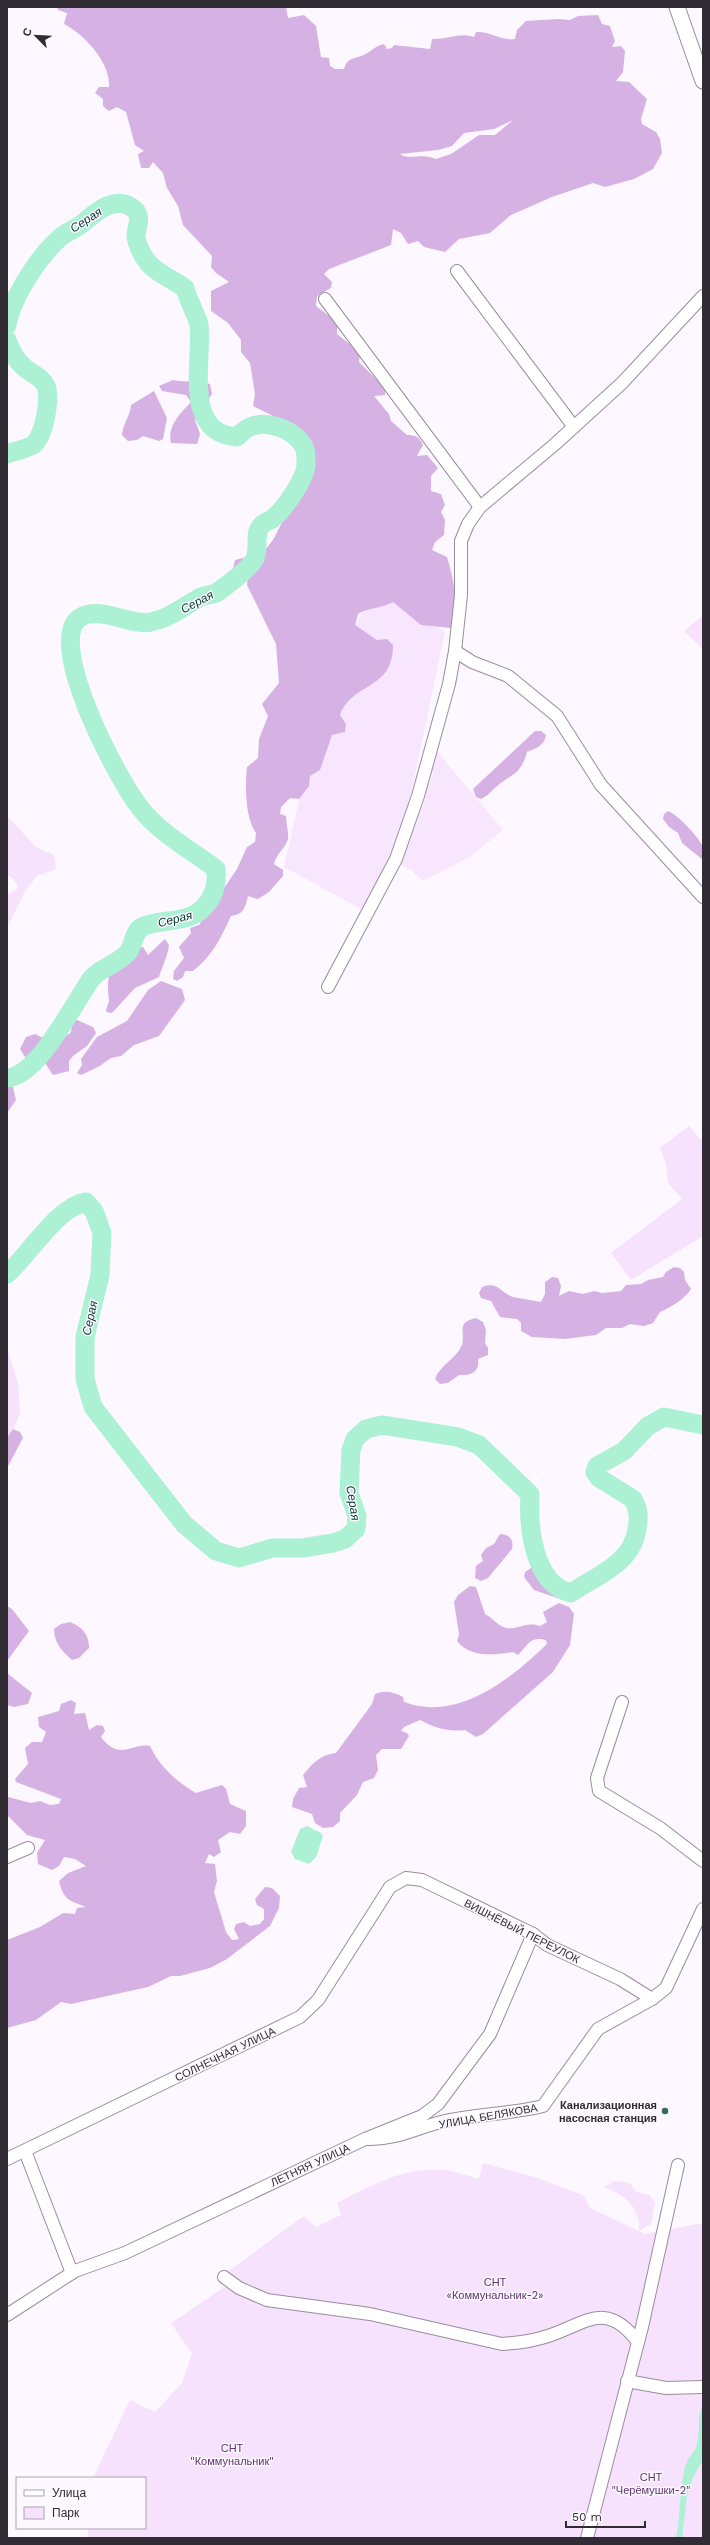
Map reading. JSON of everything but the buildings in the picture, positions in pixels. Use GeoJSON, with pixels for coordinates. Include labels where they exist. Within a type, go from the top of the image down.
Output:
{"type":"FeatureCollection","features":[{"type":"Feature","properties":{"kind":"street"},"geometry":{"type":"LineString","coordinates":[[677,7],[703,80]]}},
{"type":"Feature","properties":{"kind":"street"},"geometry":{"type":"LineString","coordinates":[[457,271],[574,426]]}},
{"type":"Feature","properties":{"kind":"street"},"geometry":{"type":"LineString","coordinates":[[328,987],[396,859],[418,796],[449,684],[455,651],[461,595],[461,542],[468,524],[480,507],[622,383],[703,296]]}},
{"type":"Feature","properties":{"kind":"street"},"geometry":{"type":"LineString","coordinates":[[325,299],[470,498],[480,507]]}},
{"type":"Feature","properties":{"kind":"street"},"geometry":{"type":"LineString","coordinates":[[455,651],[472,662],[508,676],[557,716],[601,785],[703,897]]}},
{"type":"Feature","properties":{"kind":"street"},"geometry":{"type":"LineString","coordinates":[[622,1702],[597,1778],[599,1791],[660,1828],[703,1861]]}},
{"type":"Feature","properties":{"kind":"street"},"geometry":{"type":"LineString","coordinates":[[7,1857],[28,1848]]}},
{"type":"Feature","properties":{"kind":"street","name":"ВИШНЁВЫЙ ПЕРЕУЛОК"},"geometry":{"type":"LineString","coordinates":[[390,1887],[406,1878],[422,1880],[533,1934],[548,1945],[620,1979],[652,1999]]}},
{"type":"Feature","properties":{"kind":"street","name":"СОЛНЕЧНАЯ УЛИЦА"},"geometry":{"type":"LineString","coordinates":[[7,2159],[300,2017],[318,2000],[390,1887]]}},
{"type":"Feature","properties":{"kind":"street","name":"УЛИЦА БЕЛЯКОВА"},"geometry":{"type":"LineString","coordinates":[[365,2139],[386,2140],[444,2121],[521,2112],[543,2106],[598,2029],[652,1999],[666,1988],[703,1909]]}},
{"type":"Feature","properties":{"kind":"street","name":"ЛЕТНЯЯ УЛИЦА"},"geometry":{"type":"LineString","coordinates":[[7,2315],[72,2272],[125,2253],[365,2139],[422,2116],[438,2104],[490,2034],[533,1934]]}},
{"type":"Feature","properties":{"kind":"street"},"geometry":{"type":"LineString","coordinates":[[25,2151],[72,2272]]}},
{"type":"Feature","properties":{"kind":"street"},"geometry":{"type":"LineString","coordinates":[[587,2538],[638,2342],[678,2165]]}},
{"type":"Feature","properties":{"kind":"street"},"geometry":{"type":"LineString","coordinates":[[224,2277],[239,2288],[267,2300],[370,2314],[502,2344],[519,2343],[549,2336],[581,2320],[592,2318],[604,2318],[628,2328],[638,2342]]}},
{"type":"Feature","properties":{"kind":"street"},"geometry":{"type":"LineString","coordinates":[[627,2381],[655,2387],[703,2387]]}},
{"type":"Feature","properties":{"kind":"shaded area"},"geometry":{"type":"Polygon","coordinates":[[[57,7],[286,7],[288,18],[304,15],[316,26],[321,57],[329,58],[330,66],[335,69],[344,69],[345,65],[351,60],[364,55],[377,46],[384,44],[387,49],[392,48],[394,45],[430,49],[432,39],[464,35],[474,37],[476,32],[486,33],[505,39],[515,39],[517,30],[526,21],[558,19],[570,20],[578,16],[598,15],[602,24],[610,26],[615,41],[612,47],[621,46],[625,51],[623,72],[616,81],[629,82],[647,99],[641,119],[642,124],[656,132],[660,139],[662,153],[653,169],[634,179],[605,187],[593,183],[552,197],[511,215],[490,233],[459,239],[445,252],[424,247],[418,241],[408,244],[401,233],[393,229],[391,245],[329,269],[324,274],[332,282],[331,288],[317,296],[316,306],[337,322],[337,334],[360,352],[359,362],[385,388],[385,395],[374,396],[389,414],[391,421],[407,435],[419,438],[423,445],[417,456],[427,455],[438,468],[431,476],[431,491],[441,494],[445,505],[441,512],[445,520],[444,535],[435,542],[432,550],[447,557],[455,592],[455,610],[451,628],[421,625],[393,602],[358,614],[355,625],[377,640],[387,639],[393,645],[391,660],[387,671],[380,678],[354,696],[346,704],[340,715],[346,724],[345,732],[332,735],[320,770],[310,776],[309,786],[299,799],[290,798],[281,807],[280,814],[286,816],[288,839],[274,864],[283,870],[283,876],[269,892],[258,899],[248,896],[243,910],[239,914],[231,916],[220,939],[206,959],[193,971],[185,971],[183,977],[177,981],[173,979],[174,971],[184,958],[179,947],[191,933],[190,928],[199,925],[237,869],[247,847],[255,842],[256,833],[252,827],[247,802],[247,767],[258,758],[259,739],[268,716],[262,704],[279,683],[276,644],[247,585],[248,577],[237,578],[233,570],[235,560],[243,558],[257,560],[273,540],[295,497],[306,486],[309,472],[314,466],[311,454],[299,453],[297,449],[305,439],[299,429],[253,406],[255,394],[250,363],[241,352],[241,340],[228,323],[211,311],[211,291],[229,282],[216,273],[211,267],[212,256],[183,225],[178,206],[167,188],[163,173],[153,162],[149,168],[141,168],[138,154],[144,151],[135,145],[126,112],[117,107],[109,111],[103,106],[103,99],[95,93],[99,87],[109,87],[106,68],[95,50],[88,42],[64,24],[67,13],[58,10],[57,7]],[[513,120],[494,129],[464,133],[452,146],[438,150],[400,154],[408,157],[425,156],[436,159],[451,154],[479,135],[495,135],[513,120]]]}},
{"type":"Feature","properties":{"kind":"shaded area"},"geometry":{"type":"Polygon","coordinates":[[[173,380],[210,384],[212,394],[195,420],[200,434],[197,444],[171,443],[170,437],[173,425],[179,415],[191,402],[186,395],[162,391],[159,386],[173,380]]]}},
{"type":"Feature","properties":{"kind":"shaded area"},"geometry":{"type":"Polygon","coordinates":[[[154,391],[167,418],[163,439],[159,441],[143,436],[137,440],[128,441],[122,435],[131,405],[154,391]]]}},
{"type":"Feature","properties":{"kind":"shaded area"},"geometry":{"type":"Polygon","coordinates":[[[379,587],[445,632],[405,822],[363,910],[284,867],[304,778],[354,627],[379,587]]]}},
{"type":"Feature","properties":{"kind":"shaded area"},"geometry":{"type":"Polygon","coordinates":[[[535,731],[541,731],[546,735],[544,741],[536,748],[527,752],[525,760],[519,770],[483,798],[481,799],[476,797],[473,789],[535,731]]]}},
{"type":"Feature","properties":{"kind":"shaded area"},"geometry":{"type":"Polygon","coordinates":[[[435,749],[503,830],[471,856],[423,881],[411,870],[399,864],[425,800],[426,790],[433,774],[430,769],[435,749]]]}},
{"type":"Feature","properties":{"kind":"shaded area"},"geometry":{"type":"Polygon","coordinates":[[[668,811],[682,821],[697,837],[703,847],[703,860],[682,843],[678,833],[669,827],[663,819],[664,814],[668,811]]]}},
{"type":"Feature","properties":{"kind":"shaded area"},"geometry":{"type":"Polygon","coordinates":[[[165,939],[169,945],[159,977],[135,988],[112,1013],[106,1012],[109,1000],[108,981],[115,966],[128,962],[134,949],[143,947],[148,955],[165,939]]]}},
{"type":"Feature","properties":{"kind":"shaded area"},"geometry":{"type":"Polygon","coordinates":[[[161,981],[182,989],[185,1000],[159,1036],[134,1045],[121,1056],[111,1058],[98,1067],[81,1075],[77,1073],[82,1065],[81,1059],[97,1037],[127,1021],[148,990],[161,981]]]}},
{"type":"Feature","properties":{"kind":"shaded area"},"geometry":{"type":"Polygon","coordinates":[[[77,1020],[93,1027],[96,1033],[87,1046],[73,1056],[69,1061],[69,1071],[53,1075],[45,1063],[36,1062],[35,1054],[29,1058],[25,1057],[20,1049],[26,1037],[35,1034],[41,1037],[56,1038],[63,1031],[68,1035],[71,1032],[73,1021],[77,1020]]]}},
{"type":"Feature","properties":{"kind":"shaded area"},"geometry":{"type":"Polygon","coordinates":[[[7,1081],[12,1083],[16,1100],[7,1113],[7,1081]]]}},
{"type":"Feature","properties":{"kind":"shaded area"},"geometry":{"type":"Polygon","coordinates":[[[674,1267],[680,1268],[684,1272],[685,1280],[691,1289],[682,1299],[660,1312],[653,1323],[644,1326],[630,1324],[622,1328],[606,1328],[596,1335],[565,1339],[532,1337],[521,1331],[521,1323],[517,1319],[500,1317],[491,1301],[481,1298],[479,1293],[482,1287],[492,1285],[513,1297],[541,1302],[545,1294],[545,1282],[552,1277],[558,1278],[561,1286],[559,1296],[569,1291],[583,1294],[594,1291],[602,1293],[621,1291],[626,1285],[641,1284],[648,1280],[663,1277],[666,1272],[674,1267]]]}},
{"type":"Feature","properties":{"kind":"shaded area"},"geometry":{"type":"Polygon","coordinates":[[[476,1318],[483,1322],[486,1330],[485,1343],[488,1348],[488,1355],[478,1359],[478,1367],[471,1374],[459,1375],[448,1383],[440,1384],[435,1379],[440,1370],[456,1354],[462,1345],[463,1325],[466,1322],[476,1318]]]}},
{"type":"Feature","properties":{"kind":"shaded area"},"geometry":{"type":"Polygon","coordinates":[[[686,1418],[703,1421],[703,1430],[684,1427],[686,1418]]]}},
{"type":"Feature","properties":{"kind":"shaded area"},"geometry":{"type":"Polygon","coordinates":[[[13,1429],[20,1432],[23,1438],[7,1468],[7,1438],[13,1429]]]}},
{"type":"Feature","properties":{"kind":"shaded area"},"geometry":{"type":"Polygon","coordinates":[[[500,1534],[509,1536],[512,1540],[512,1549],[488,1578],[481,1581],[475,1578],[476,1566],[483,1561],[481,1555],[486,1548],[494,1544],[500,1534]]]}},
{"type":"Feature","properties":{"kind":"shaded area"},"geometry":{"type":"Polygon","coordinates":[[[534,1566],[540,1572],[551,1574],[556,1577],[565,1590],[560,1599],[534,1590],[524,1577],[525,1572],[534,1566]]]}},
{"type":"Feature","properties":{"kind":"shaded area"},"geometry":{"type":"Polygon","coordinates":[[[470,1586],[476,1587],[485,1614],[500,1626],[506,1628],[515,1628],[530,1624],[540,1626],[547,1622],[543,1612],[559,1603],[569,1607],[574,1614],[570,1645],[553,1672],[483,1734],[476,1737],[465,1730],[442,1729],[420,1720],[404,1727],[401,1731],[407,1733],[409,1736],[401,1749],[382,1749],[376,1755],[378,1770],[374,1778],[363,1782],[357,1795],[340,1813],[340,1821],[333,1827],[323,1828],[315,1823],[312,1814],[292,1807],[293,1799],[299,1788],[307,1787],[303,1775],[321,1757],[336,1753],[372,1704],[375,1694],[382,1692],[393,1693],[403,1697],[404,1702],[424,1707],[444,1706],[463,1702],[482,1694],[499,1683],[532,1658],[547,1644],[546,1640],[533,1640],[518,1655],[513,1652],[498,1654],[475,1653],[462,1646],[457,1641],[459,1634],[454,1602],[458,1595],[470,1586]]]}},
{"type":"Feature","properties":{"kind":"shaded area"},"geometry":{"type":"Polygon","coordinates":[[[7,1606],[12,1609],[29,1631],[7,1661],[7,1606]]]}},
{"type":"Feature","properties":{"kind":"shaded area"},"geometry":{"type":"Polygon","coordinates":[[[70,1622],[78,1626],[84,1632],[89,1643],[89,1648],[79,1658],[72,1660],[59,1646],[54,1634],[54,1629],[61,1624],[70,1622]]]}},
{"type":"Feature","properties":{"kind":"shaded area"},"geometry":{"type":"Polygon","coordinates":[[[7,1673],[32,1693],[28,1704],[14,1707],[7,1705],[7,1673]]]}},
{"type":"Feature","properties":{"kind":"shaded area"},"geometry":{"type":"Polygon","coordinates":[[[71,1700],[76,1703],[74,1714],[85,1713],[89,1730],[97,1725],[103,1726],[105,1731],[101,1737],[114,1748],[120,1750],[144,1745],[150,1746],[158,1760],[169,1773],[189,1789],[196,1793],[222,1785],[226,1789],[230,1804],[246,1811],[246,1826],[240,1834],[230,1832],[218,1840],[221,1852],[214,1857],[209,1854],[205,1863],[215,1864],[217,1881],[214,1892],[226,1932],[232,1940],[239,1939],[234,1929],[236,1924],[244,1922],[250,1926],[260,1924],[264,1919],[264,1909],[257,1905],[255,1899],[265,1887],[272,1888],[280,1896],[279,1908],[270,1926],[227,1959],[210,1968],[180,1976],[171,1976],[148,1987],[71,2004],[61,2002],[36,2020],[7,2028],[7,1940],[40,1927],[63,1913],[75,1914],[77,1908],[86,1907],[68,1899],[63,1893],[59,1881],[68,1873],[86,1866],[75,1859],[64,1857],[59,1866],[52,1870],[38,1864],[37,1853],[45,1840],[27,1835],[7,1815],[8,1797],[31,1803],[40,1801],[50,1805],[59,1804],[61,1799],[16,1782],[15,1779],[28,1764],[25,1748],[32,1742],[42,1742],[46,1732],[39,1727],[38,1717],[59,1711],[61,1704],[71,1700]]]}},
{"type":"Feature","properties":{"kind":"shaded area"},"geometry":{"type":"Polygon","coordinates":[[[307,1826],[321,1833],[323,1836],[316,1857],[309,1864],[295,1859],[291,1852],[300,1829],[307,1826]]]}},
{"type":"Feature","properties":{"kind":"shaded area"},"geometry":{"type":"Polygon","coordinates":[[[703,2405],[703,2460],[693,2477],[687,2496],[682,2538],[676,2538],[684,2470],[696,2447],[699,2434],[699,2417],[703,2405]]]}},
{"type":"Feature","properties":{"kind":"green space"},"geometry":{"type":"Polygon","coordinates":[[[703,615],[703,649],[684,631],[703,615]]]}},
{"type":"Feature","properties":{"kind":"green space"},"geometry":{"type":"Polygon","coordinates":[[[7,816],[36,847],[54,855],[56,869],[37,876],[26,890],[8,925],[7,895],[16,890],[18,885],[10,876],[7,876],[7,816]]]}},
{"type":"Feature","properties":{"kind":"green space"},"geometry":{"type":"Polygon","coordinates":[[[689,1126],[703,1142],[703,1236],[631,1280],[611,1253],[682,1199],[668,1183],[666,1163],[660,1148],[689,1126]]]}},
{"type":"Feature","properties":{"kind":"green space"},"geometry":{"type":"Polygon","coordinates":[[[7,1348],[18,1383],[20,1414],[7,1444],[7,1348]]]}},
{"type":"Feature","properties":{"kind":"green space"},"geometry":{"type":"Polygon","coordinates":[[[483,2163],[535,2177],[583,2195],[590,2208],[644,2234],[703,2223],[703,2538],[88,2538],[88,2529],[146,2529],[146,2477],[93,2477],[130,2400],[155,2412],[182,2383],[192,2354],[171,2323],[229,2284],[230,2270],[304,2216],[316,2227],[341,2215],[337,2203],[389,2178],[417,2171],[446,2170],[479,2179],[483,2163]]]}},
{"type":"Feature","properties":{"kind":"green space"},"geometry":{"type":"Polygon","coordinates":[[[614,2181],[630,2183],[636,2192],[650,2195],[655,2203],[651,2224],[639,2231],[637,2215],[630,2203],[618,2194],[604,2187],[614,2181]]]}},
{"type":"Feature","properties":{"kind":"waterway","name":"Серая"},"geometry":{"type":"LineString","coordinates":[[7,325],[21,289],[36,265],[54,244],[62,236],[81,225],[94,214],[107,206],[120,203],[127,205],[134,209],[138,216],[139,220],[136,237],[144,258],[154,269],[185,288],[197,318],[200,340],[198,375],[199,393],[202,409],[208,423],[220,433],[237,437],[242,432],[255,425],[263,424],[279,427],[294,435],[300,441],[306,454],[306,467],[299,484],[289,501],[277,515],[264,523],[258,531],[257,551],[254,560],[242,573],[216,593],[201,597],[170,615],[151,622],[143,623],[94,613],[78,619],[71,634],[72,657],[79,684],[103,744],[141,809],[167,834],[216,869],[216,885],[209,901],[195,914],[187,918],[153,923],[140,928],[129,951],[92,978],[66,1020],[43,1052],[31,1065],[19,1074],[7,1078]]}},
{"type":"Feature","properties":{"kind":"waterway","name":"Серая"},"geometry":{"type":"LineString","coordinates":[[7,340],[16,359],[44,383],[46,386],[48,399],[46,417],[37,441],[33,445],[7,454]]}},
{"type":"Feature","properties":{"kind":"waterway","name":"Серая"},"geometry":{"type":"LineString","coordinates":[[7,1274],[16,1266],[44,1232],[65,1212],[75,1205],[86,1202],[94,1211],[102,1233],[100,1275],[85,1337],[85,1379],[93,1407],[184,1524],[216,1551],[239,1558],[272,1548],[302,1548],[333,1543],[345,1539],[356,1529],[357,1516],[349,1493],[351,1450],[355,1439],[366,1429],[382,1425],[458,1437],[479,1445],[530,1494],[530,1522],[532,1537],[541,1566],[548,1578],[558,1587],[571,1593],[602,1574],[621,1560],[634,1541],[637,1529],[638,1514],[633,1499],[599,1478],[595,1472],[597,1466],[624,1451],[648,1426],[664,1417],[703,1425]]}},
{"type":"Feature","properties":{"kind":"place","name":"Канализационная насосная станция"},"geometry":{"type":"Point","coordinates":[665,2111]}},
{"type":"Feature","properties":{"kind":"park label","name":"СНТ «Коммунальник-2»"},"geometry":{"type":"Point","coordinates":[495,2288]}},
{"type":"Feature","properties":{"kind":"park label","name":"СНТ \"Коммунальник\""},"geometry":{"type":"Point","coordinates":[232,2454]}},
{"type":"Feature","properties":{"kind":"park label","name":"СНТ \"Черёмушки-2\""},"geometry":{"type":"Point","coordinates":[651,2483]}}]}
